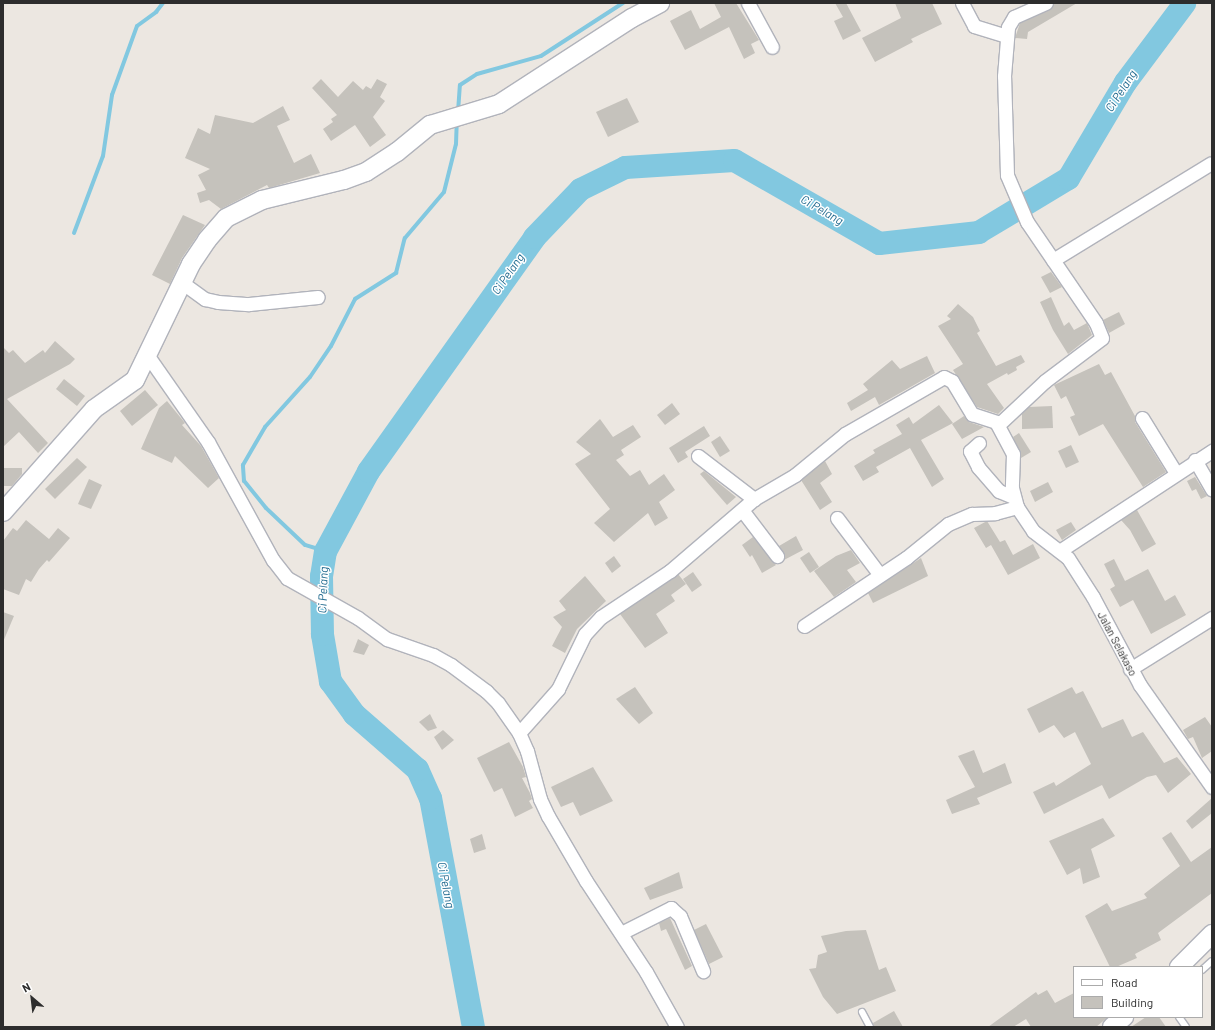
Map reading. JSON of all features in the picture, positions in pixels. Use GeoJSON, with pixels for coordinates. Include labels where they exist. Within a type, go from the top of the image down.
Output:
{"type":"FeatureCollection","features":[{"type":"Feature","properties":{"kind":"street"},"geometry":{"type":"LineString","coordinates":[[3,512],[94,409],[134,380],[148,356],[167,312],[184,284],[191,264],[207,240],[226,218],[262,200],[344,180],[366,172],[392,155],[430,125],[442,119],[500,104],[632,18],[660,3]]}},
{"type":"Feature","properties":{"kind":"street"},"geometry":{"type":"LineString","coordinates":[[748,3],[772,47]]}},
{"type":"Feature","properties":{"kind":"street"},"geometry":{"type":"LineString","coordinates":[[962,3],[974,26],[1006,36]]}},
{"type":"Feature","properties":{"kind":"street"},"geometry":{"type":"LineString","coordinates":[[998,425],[1046,381],[1102,338],[1096,323],[1027,222],[1014,197],[1006,175],[1006,36],[1009,23],[1014,17],[1046,3]]}},
{"type":"Feature","properties":{"kind":"street"},"geometry":{"type":"LineString","coordinates":[[1053,260],[1211,163]]}},
{"type":"Feature","properties":{"kind":"street"},"geometry":{"type":"LineString","coordinates":[[184,284],[205,299],[218,302],[249,304],[318,297]]}},
{"type":"Feature","properties":{"kind":"street"},"geometry":{"type":"LineString","coordinates":[[148,356],[208,442],[273,560],[290,581],[358,618],[387,639],[433,655],[468,676],[498,703],[519,733],[548,816],[586,881],[621,933],[677,1027]]}},
{"type":"Feature","properties":{"kind":"street"},"geometry":{"type":"LineString","coordinates":[[519,733],[558,689],[585,634],[601,617],[670,571],[754,499],[794,475],[857,426],[944,377],[952,382],[972,414],[979,418],[993,420],[998,425],[1013,454],[1015,502]]}},
{"type":"Feature","properties":{"kind":"street"},"geometry":{"type":"LineString","coordinates":[[1142,418],[1176,473]]}},
{"type":"Feature","properties":{"kind":"street"},"geometry":{"type":"LineString","coordinates":[[979,443],[970,450],[978,467],[999,491],[1015,502]]}},
{"type":"Feature","properties":{"kind":"street"},"geometry":{"type":"LineString","coordinates":[[1061,550],[1195,460],[1212,451]]}},
{"type":"Feature","properties":{"kind":"street"},"geometry":{"type":"LineString","coordinates":[[698,456],[754,499]]}},
{"type":"Feature","properties":{"kind":"street"},"geometry":{"type":"LineString","coordinates":[[1195,460],[1212,490]]}},
{"type":"Feature","properties":{"kind":"street"},"geometry":{"type":"LineString","coordinates":[[804,626],[880,575],[948,524],[961,517],[972,514],[995,513],[1015,502]]}},
{"type":"Feature","properties":{"kind":"street","name":"Jalan Selakaso"},"geometry":{"type":"LineString","coordinates":[[1015,502],[1037,534],[1061,550],[1092,597],[1130,669],[1212,787]]}},
{"type":"Feature","properties":{"kind":"street"},"geometry":{"type":"LineString","coordinates":[[742,510],[777,556]]}},
{"type":"Feature","properties":{"kind":"street"},"geometry":{"type":"LineString","coordinates":[[837,518],[880,575]]}},
{"type":"Feature","properties":{"kind":"street"},"geometry":{"type":"LineString","coordinates":[[1130,669],[1212,618]]}},
{"type":"Feature","properties":{"kind":"street"},"geometry":{"type":"LineString","coordinates":[[621,933],[671,908],[680,916],[703,971]]}},
{"type":"Feature","properties":{"kind":"street"},"geometry":{"type":"LineString","coordinates":[[1184,965],[1212,934]]}},
{"type":"Feature","properties":{"kind":"street"},"geometry":{"type":"LineString","coordinates":[[1112,1027],[1123,1018]]}},
{"type":"Feature","properties":{"kind":"lane"},"geometry":{"type":"LineString","coordinates":[[1203,969],[1212,961]]}},
{"type":"Feature","properties":{"kind":"lane"},"geometry":{"type":"LineString","coordinates":[[862,1012],[870,1027]]}},
{"type":"Feature","properties":{"kind":"lane"},"geometry":{"type":"LineString","coordinates":[[1180,1018],[1186,1027]]}},
{"type":"Feature","properties":{"kind":"building"},"geometry":{"type":"Polygon","coordinates":[[[714,3],[736,3],[759,40],[751,44],[755,53],[744,59],[729,27],[685,50],[670,21],[691,10],[700,29],[721,17],[714,3]]]}},
{"type":"Feature","properties":{"kind":"building"},"geometry":{"type":"Polygon","coordinates":[[[835,3],[846,3],[861,31],[843,40],[834,21],[843,17],[835,3]]]}},
{"type":"Feature","properties":{"kind":"building"},"geometry":{"type":"Polygon","coordinates":[[[895,3],[932,3],[942,24],[911,39],[913,42],[875,62],[862,38],[901,18],[895,3]]]}},
{"type":"Feature","properties":{"kind":"building"},"geometry":{"type":"Polygon","coordinates":[[[1054,3],[1077,3],[1028,32],[1027,39],[1015,38],[1020,23],[1049,10],[1054,3]]]}},
{"type":"Feature","properties":{"kind":"building"},"geometry":{"type":"Polygon","coordinates":[[[321,79],[338,97],[353,81],[363,90],[366,86],[371,89],[377,79],[387,84],[380,97],[385,101],[373,117],[386,135],[370,147],[355,125],[331,141],[323,129],[333,122],[331,119],[337,115],[312,88],[321,79]]]}},
{"type":"Feature","properties":{"kind":"building"},"geometry":{"type":"Polygon","coordinates":[[[627,98],[639,122],[608,137],[596,112],[627,98]]]}},
{"type":"Feature","properties":{"kind":"building"},"geometry":{"type":"Polygon","coordinates":[[[283,106],[290,120],[277,126],[294,163],[311,154],[320,173],[269,188],[267,185],[221,209],[209,200],[200,203],[197,193],[206,190],[198,175],[210,169],[185,158],[198,128],[210,134],[215,115],[253,123],[283,106]]]}},
{"type":"Feature","properties":{"kind":"building"},"geometry":{"type":"Polygon","coordinates":[[[183,215],[205,225],[182,258],[170,284],[152,275],[183,215]]]}},
{"type":"Feature","properties":{"kind":"building"},"geometry":{"type":"Polygon","coordinates":[[[1051,272],[1062,287],[1050,293],[1041,277],[1051,272]]]}},
{"type":"Feature","properties":{"kind":"building"},"geometry":{"type":"Polygon","coordinates":[[[1051,297],[1064,326],[1069,322],[1074,330],[1087,323],[1092,335],[1068,354],[1053,330],[1040,302],[1051,297]]]}},
{"type":"Feature","properties":{"kind":"building"},"geometry":{"type":"Polygon","coordinates":[[[958,304],[973,317],[980,331],[977,333],[996,366],[1021,355],[1025,362],[1016,367],[1017,370],[1008,375],[1007,373],[987,384],[1004,408],[998,414],[977,407],[953,370],[963,364],[938,326],[951,319],[947,316],[958,304]]]}},
{"type":"Feature","properties":{"kind":"building"},"geometry":{"type":"Polygon","coordinates":[[[1119,312],[1125,324],[1109,333],[1103,320],[1119,312]]]}},
{"type":"Feature","properties":{"kind":"building"},"geometry":{"type":"Polygon","coordinates":[[[55,341],[75,359],[70,364],[7,399],[48,443],[38,453],[19,432],[3,447],[3,347],[9,353],[13,350],[25,363],[43,350],[45,353],[55,341]]]}},
{"type":"Feature","properties":{"kind":"building"},"geometry":{"type":"Polygon","coordinates":[[[927,356],[935,373],[879,405],[875,397],[851,411],[847,403],[868,390],[863,384],[892,360],[900,369],[927,356]]]}},
{"type":"Feature","properties":{"kind":"building"},"geometry":{"type":"Polygon","coordinates":[[[1099,364],[1105,375],[1111,372],[1135,416],[1135,422],[1166,472],[1143,487],[1103,424],[1079,436],[1070,417],[1075,415],[1066,396],[1061,399],[1054,385],[1099,364]]]}},
{"type":"Feature","properties":{"kind":"building"},"geometry":{"type":"Polygon","coordinates":[[[64,379],[85,396],[77,406],[56,389],[64,379]]]}},
{"type":"Feature","properties":{"kind":"building"},"geometry":{"type":"Polygon","coordinates":[[[145,390],[158,405],[132,426],[120,411],[145,390]]]}},
{"type":"Feature","properties":{"kind":"building"},"geometry":{"type":"Polygon","coordinates":[[[167,401],[185,423],[182,425],[201,446],[219,478],[208,488],[175,456],[172,463],[141,449],[159,408],[167,401]]]}},
{"type":"Feature","properties":{"kind":"building"},"geometry":{"type":"Polygon","coordinates":[[[672,403],[680,414],[665,425],[657,415],[672,403]]]}},
{"type":"Feature","properties":{"kind":"building"},"geometry":{"type":"Polygon","coordinates":[[[939,405],[953,423],[921,440],[944,479],[932,487],[910,448],[876,467],[879,472],[863,481],[854,466],[875,453],[873,450],[902,434],[896,425],[909,417],[913,424],[939,405]]]}},
{"type":"Feature","properties":{"kind":"building"},"geometry":{"type":"Polygon","coordinates":[[[1052,406],[1053,428],[1022,429],[1022,414],[1029,407],[1052,406]]]}},
{"type":"Feature","properties":{"kind":"building"},"geometry":{"type":"Polygon","coordinates":[[[964,416],[969,422],[984,427],[962,439],[952,424],[964,416]]]}},
{"type":"Feature","properties":{"kind":"building"},"geometry":{"type":"Polygon","coordinates":[[[600,419],[613,437],[633,425],[641,437],[621,450],[624,455],[616,460],[630,476],[640,470],[649,485],[664,474],[675,490],[659,502],[668,518],[655,526],[648,513],[614,542],[594,523],[610,509],[575,464],[591,454],[576,442],[600,419]]]}},
{"type":"Feature","properties":{"kind":"building"},"geometry":{"type":"Polygon","coordinates":[[[704,426],[710,436],[685,452],[688,457],[678,463],[669,448],[704,426]]]}},
{"type":"Feature","properties":{"kind":"building"},"geometry":{"type":"Polygon","coordinates":[[[1019,433],[1031,452],[1021,458],[1013,437],[1019,433]]]}},
{"type":"Feature","properties":{"kind":"building"},"geometry":{"type":"Polygon","coordinates":[[[720,436],[730,451],[720,457],[711,442],[720,436]]]}},
{"type":"Feature","properties":{"kind":"building"},"geometry":{"type":"Polygon","coordinates":[[[1071,445],[1079,462],[1066,468],[1058,451],[1071,445]]]}},
{"type":"Feature","properties":{"kind":"building"},"geometry":{"type":"Polygon","coordinates":[[[77,458],[87,467],[55,499],[45,489],[77,458]]]}},
{"type":"Feature","properties":{"kind":"building"},"geometry":{"type":"Polygon","coordinates":[[[825,461],[832,474],[820,483],[832,502],[820,510],[801,480],[825,461]]]}},
{"type":"Feature","properties":{"kind":"building"},"geometry":{"type":"Polygon","coordinates":[[[3,468],[22,468],[22,474],[12,486],[3,486],[3,468]]]}},
{"type":"Feature","properties":{"kind":"building"},"geometry":{"type":"Polygon","coordinates":[[[704,471],[736,497],[727,505],[700,474],[704,471]]]}},
{"type":"Feature","properties":{"kind":"building"},"geometry":{"type":"Polygon","coordinates":[[[1195,477],[1207,496],[1201,499],[1196,489],[1192,491],[1187,481],[1195,477]]]}},
{"type":"Feature","properties":{"kind":"building"},"geometry":{"type":"Polygon","coordinates":[[[89,479],[102,485],[91,509],[78,504],[89,479]]]}},
{"type":"Feature","properties":{"kind":"building"},"geometry":{"type":"Polygon","coordinates":[[[1048,482],[1053,492],[1035,502],[1030,491],[1048,482]]]}},
{"type":"Feature","properties":{"kind":"building"},"geometry":{"type":"Polygon","coordinates":[[[1137,510],[1156,544],[1142,552],[1130,530],[1121,520],[1137,510]]]}},
{"type":"Feature","properties":{"kind":"building"},"geometry":{"type":"Polygon","coordinates":[[[26,520],[49,539],[58,528],[70,538],[49,562],[47,560],[39,569],[31,582],[26,579],[19,595],[3,589],[3,541],[13,528],[17,531],[26,520]]]}},
{"type":"Feature","properties":{"kind":"building"},"geometry":{"type":"Polygon","coordinates":[[[987,521],[1000,542],[1005,540],[1013,555],[1033,544],[1040,558],[1008,575],[991,545],[986,548],[974,528],[987,521]]]}},
{"type":"Feature","properties":{"kind":"building"},"geometry":{"type":"Polygon","coordinates":[[[1071,522],[1076,530],[1062,540],[1056,530],[1071,522]]]}},
{"type":"Feature","properties":{"kind":"building"},"geometry":{"type":"Polygon","coordinates":[[[796,536],[803,550],[784,560],[785,555],[779,546],[796,536]]]}},
{"type":"Feature","properties":{"kind":"building"},"geometry":{"type":"Polygon","coordinates":[[[753,537],[776,565],[762,573],[752,555],[750,557],[742,545],[753,537]]]}},
{"type":"Feature","properties":{"kind":"building"},"geometry":{"type":"Polygon","coordinates":[[[851,550],[860,563],[847,570],[856,582],[834,597],[814,571],[836,556],[851,550]]]}},
{"type":"Feature","properties":{"kind":"building"},"geometry":{"type":"Polygon","coordinates":[[[809,552],[819,567],[810,573],[800,558],[809,552]]]}},
{"type":"Feature","properties":{"kind":"building"},"geometry":{"type":"Polygon","coordinates":[[[614,556],[621,566],[612,573],[605,563],[614,556]]]}},
{"type":"Feature","properties":{"kind":"building"},"geometry":{"type":"Polygon","coordinates":[[[921,558],[928,576],[873,603],[868,593],[921,558]]]}},
{"type":"Feature","properties":{"kind":"building"},"geometry":{"type":"Polygon","coordinates":[[[1114,559],[1125,581],[1148,569],[1165,601],[1175,595],[1186,615],[1151,634],[1133,600],[1120,607],[1110,589],[1115,586],[1104,564],[1114,559]]]}},
{"type":"Feature","properties":{"kind":"building"},"geometry":{"type":"Polygon","coordinates":[[[693,572],[702,585],[692,592],[683,579],[693,572]]]}},
{"type":"Feature","properties":{"kind":"building"},"geometry":{"type":"Polygon","coordinates":[[[678,574],[686,584],[671,595],[675,601],[656,614],[668,633],[645,648],[620,614],[678,574]]]}},
{"type":"Feature","properties":{"kind":"building"},"geometry":{"type":"Polygon","coordinates":[[[585,576],[606,601],[577,629],[565,653],[552,646],[562,627],[553,617],[566,610],[559,601],[585,576]]]}},
{"type":"Feature","properties":{"kind":"building"},"geometry":{"type":"Polygon","coordinates":[[[3,612],[14,616],[3,642],[3,612]]]}},
{"type":"Feature","properties":{"kind":"building"},"geometry":{"type":"Polygon","coordinates":[[[358,639],[369,645],[364,655],[353,652],[358,639]]]}},
{"type":"Feature","properties":{"kind":"building"},"geometry":{"type":"Polygon","coordinates":[[[635,687],[653,713],[639,724],[616,699],[635,687]]]}},
{"type":"Feature","properties":{"kind":"building"},"geometry":{"type":"Polygon","coordinates":[[[1072,687],[1076,694],[1083,691],[1102,728],[1123,719],[1132,737],[1143,732],[1164,763],[1177,757],[1191,774],[1168,793],[1156,775],[1147,777],[1109,799],[1102,785],[1044,814],[1033,792],[1054,782],[1056,786],[1091,764],[1075,732],[1064,738],[1054,725],[1039,733],[1027,709],[1072,687]]]}},
{"type":"Feature","properties":{"kind":"building"},"geometry":{"type":"Polygon","coordinates":[[[430,714],[437,728],[428,731],[419,722],[430,714]]]}},
{"type":"Feature","properties":{"kind":"building"},"geometry":{"type":"Polygon","coordinates":[[[1205,717],[1212,727],[1212,751],[1202,758],[1193,737],[1188,739],[1183,730],[1205,717]]]}},
{"type":"Feature","properties":{"kind":"building"},"geometry":{"type":"Polygon","coordinates":[[[443,730],[454,740],[442,750],[434,737],[443,730]]]}},
{"type":"Feature","properties":{"kind":"building"},"geometry":{"type":"Polygon","coordinates":[[[509,742],[523,767],[526,777],[522,778],[530,793],[532,799],[529,801],[533,808],[515,817],[502,788],[494,792],[477,758],[509,742]]]}},
{"type":"Feature","properties":{"kind":"building"},"geometry":{"type":"Polygon","coordinates":[[[974,750],[983,773],[1005,763],[1012,783],[977,798],[980,804],[952,814],[946,800],[975,787],[958,756],[974,750]]]}},
{"type":"Feature","properties":{"kind":"building"},"geometry":{"type":"Polygon","coordinates":[[[593,767],[613,801],[580,816],[573,802],[561,807],[551,787],[593,767]]]}},
{"type":"Feature","properties":{"kind":"building"},"geometry":{"type":"Polygon","coordinates":[[[1212,798],[1212,813],[1192,829],[1186,821],[1212,798]]]}},
{"type":"Feature","properties":{"kind":"building"},"geometry":{"type":"Polygon","coordinates":[[[1103,818],[1115,836],[1091,849],[1100,877],[1083,884],[1080,868],[1067,875],[1049,841],[1103,818]]]}},
{"type":"Feature","properties":{"kind":"building"},"geometry":{"type":"Polygon","coordinates":[[[1171,832],[1191,862],[1212,847],[1212,893],[1158,933],[1161,940],[1135,954],[1137,958],[1118,966],[1110,966],[1085,916],[1107,903],[1112,911],[1147,898],[1144,894],[1180,866],[1162,838],[1171,832]]]}},
{"type":"Feature","properties":{"kind":"building"},"geometry":{"type":"Polygon","coordinates":[[[482,834],[486,849],[474,853],[470,839],[482,834]]]}},
{"type":"Feature","properties":{"kind":"building"},"geometry":{"type":"Polygon","coordinates":[[[679,872],[683,888],[650,900],[644,888],[679,872]]]}},
{"type":"Feature","properties":{"kind":"building"},"geometry":{"type":"Polygon","coordinates":[[[670,918],[692,966],[685,970],[666,929],[661,931],[659,923],[670,918]]]}},
{"type":"Feature","properties":{"kind":"building"},"geometry":{"type":"Polygon","coordinates":[[[706,924],[723,957],[709,964],[694,930],[706,924]]]}},
{"type":"Feature","properties":{"kind":"building"},"geometry":{"type":"Polygon","coordinates":[[[866,930],[879,970],[886,967],[896,991],[837,1014],[823,997],[809,969],[816,968],[818,955],[827,952],[821,936],[846,931],[866,930]]]}},
{"type":"Feature","properties":{"kind":"building"},"geometry":{"type":"Polygon","coordinates":[[[1047,990],[1055,1003],[1073,994],[1073,1018],[1107,1018],[1096,1027],[1031,1027],[1026,1019],[1013,1027],[988,1027],[1036,992],[1038,995],[1047,990]]]}},
{"type":"Feature","properties":{"kind":"building"},"geometry":{"type":"Polygon","coordinates":[[[894,1011],[903,1027],[874,1027],[873,1023],[894,1011]]]}},
{"type":"Feature","properties":{"kind":"building"},"geometry":{"type":"Polygon","coordinates":[[[1144,1018],[1160,1018],[1166,1027],[1131,1027],[1144,1018]]]}},
{"type":"Feature","properties":{"kind":"waterway"},"geometry":{"type":"LineString","coordinates":[[74,233],[103,156],[112,95],[137,26],[156,12],[163,3]]}},
{"type":"Feature","properties":{"kind":"waterway"},"geometry":{"type":"LineString","coordinates":[[458,112],[460,85],[477,74],[541,56],[623,3]]}},
{"type":"Feature","properties":{"kind":"waterway","name":"Ci Pelang"},"geometry":{"type":"LineString","coordinates":[[473,1027],[430,798],[417,769],[354,714],[330,681],[322,634],[321,576],[325,551],[368,471],[534,237],[580,189],[625,167],[734,160],[879,243],[978,232],[1068,178],[1125,82],[1184,3]]}},
{"type":"Feature","properties":{"kind":"waterway"},"geometry":{"type":"LineString","coordinates":[[325,551],[305,545],[266,508],[244,481],[243,465],[265,427],[310,377],[331,346],[355,299],[396,273],[405,238],[444,192],[456,144],[457,121]]}}]}
